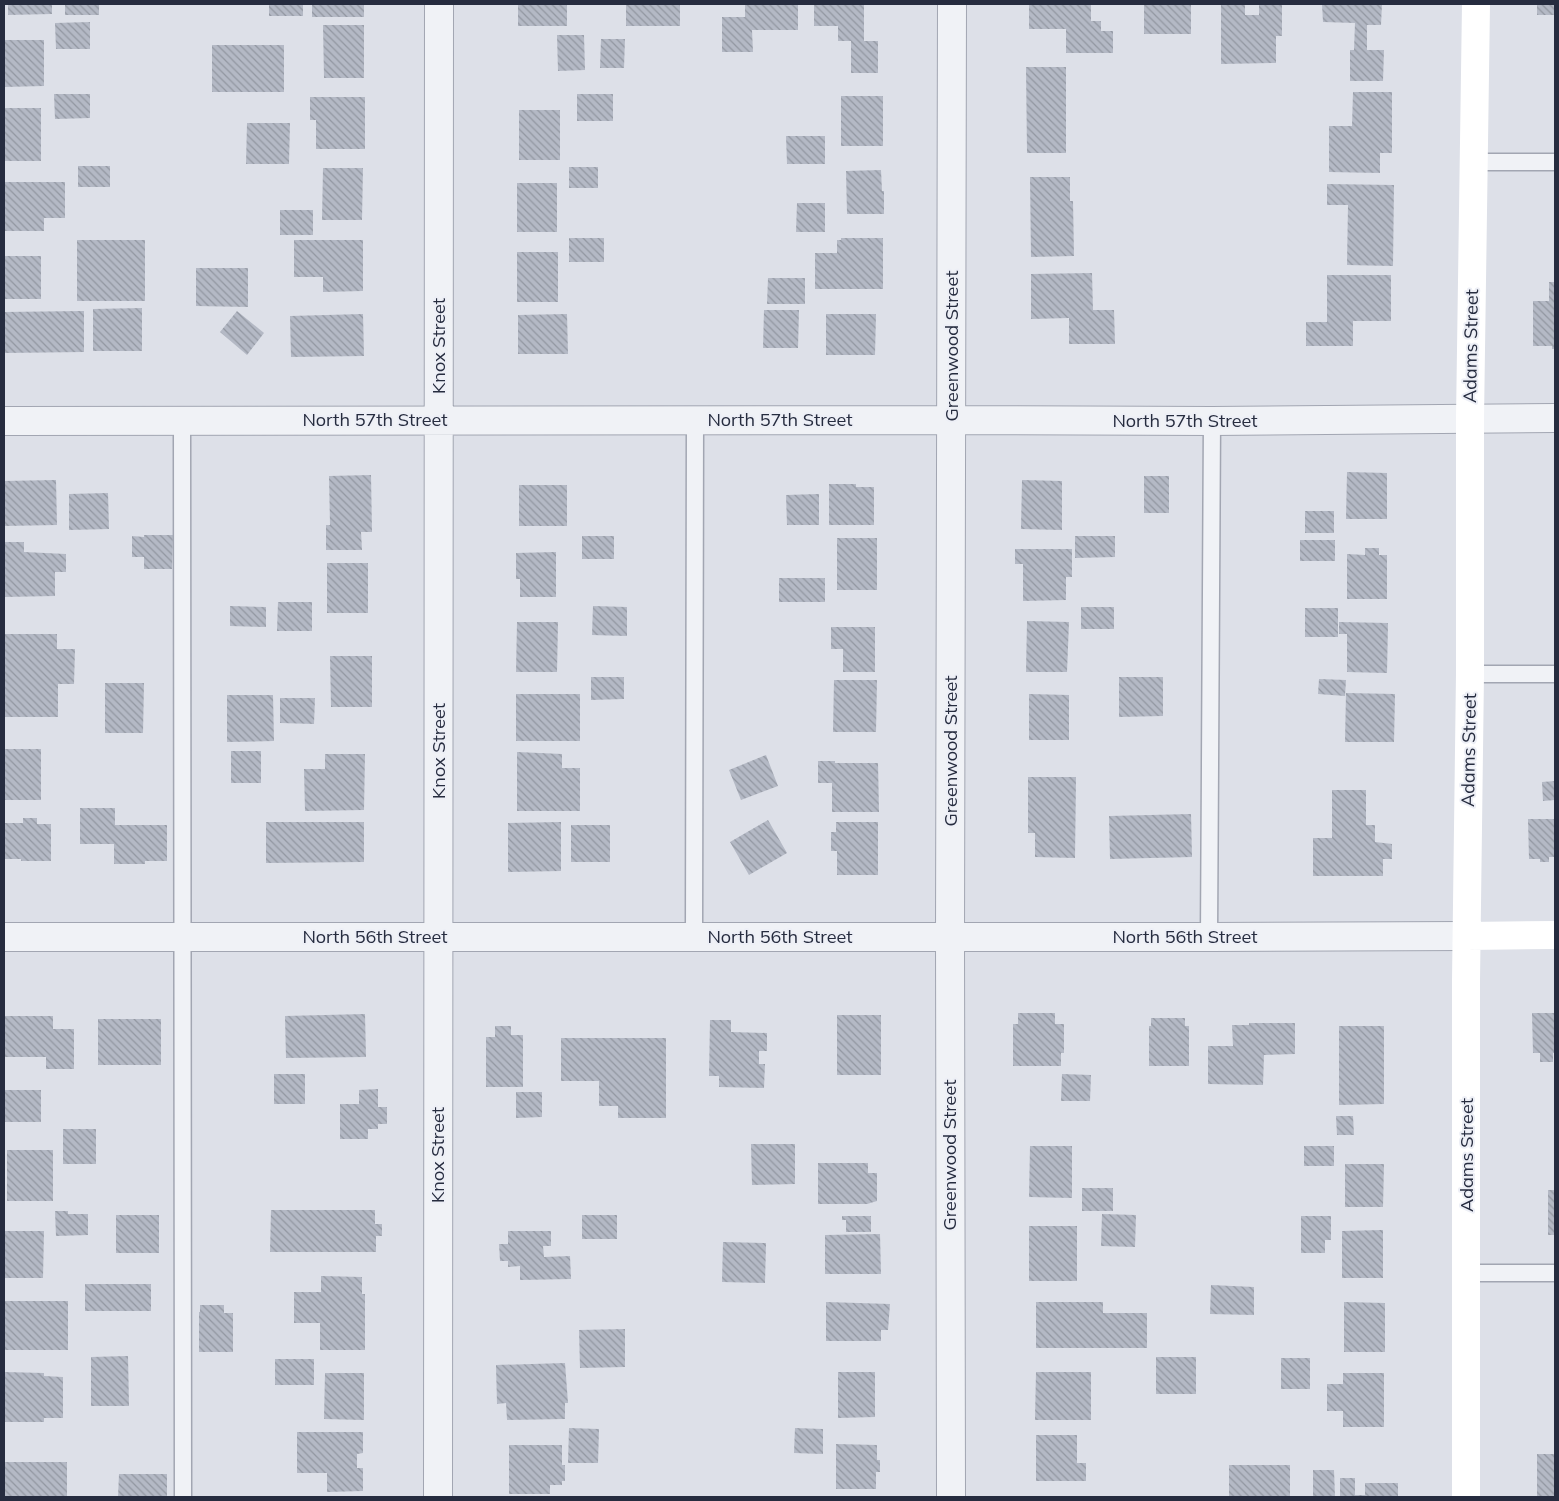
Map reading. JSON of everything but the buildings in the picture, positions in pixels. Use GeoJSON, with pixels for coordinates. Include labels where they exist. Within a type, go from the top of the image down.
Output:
{"type":"FeatureCollection","features":[{"type":"Feature","properties":{"kind":"main road","name":"Adams Street"},"geometry":{"type":"LineString","coordinates":[[1466,1497],[1470,419],[1476,4]]}},
{"type":"Feature","properties":{"kind":"main road","name":"North 56th Street"},"geometry":{"type":"LineString","coordinates":[[1467,936],[1555,935]]}},
{"type":"Feature","properties":{"kind":"street","name":"Knox Street"},"geometry":{"type":"LineString","coordinates":[[438,1497],[439,4]]}},
{"type":"Feature","properties":{"kind":"street","name":"Greenwood Street"},"geometry":{"type":"LineString","coordinates":[[951,1497],[952,4]]}},
{"type":"Feature","properties":{"kind":"street","name":"North 57th Street"},"geometry":{"type":"LineString","coordinates":[[4,421],[1212,421],[1555,418]]}},
{"type":"Feature","properties":{"kind":"street","name":"North 56th Street"},"geometry":{"type":"LineString","coordinates":[[4,937],[1467,936]]}},
{"type":"Feature","properties":{"kind":"lane"},"geometry":{"type":"LineString","coordinates":[[1474,162],[1555,162]]}},
{"type":"Feature","properties":{"kind":"lane"},"geometry":{"type":"LineString","coordinates":[[182,420],[184,937],[183,1497]]}},
{"type":"Feature","properties":{"kind":"lane"},"geometry":{"type":"LineString","coordinates":[[694,937],[695,420]]}},
{"type":"Feature","properties":{"kind":"lane"},"geometry":{"type":"LineString","coordinates":[[1209,937],[1212,421]]}},
{"type":"Feature","properties":{"kind":"lane"},"geometry":{"type":"LineString","coordinates":[[1470,674],[1555,674]]}},
{"type":"Feature","properties":{"kind":"lane"},"geometry":{"type":"LineString","coordinates":[[1467,1273],[1555,1273]]}}]}
